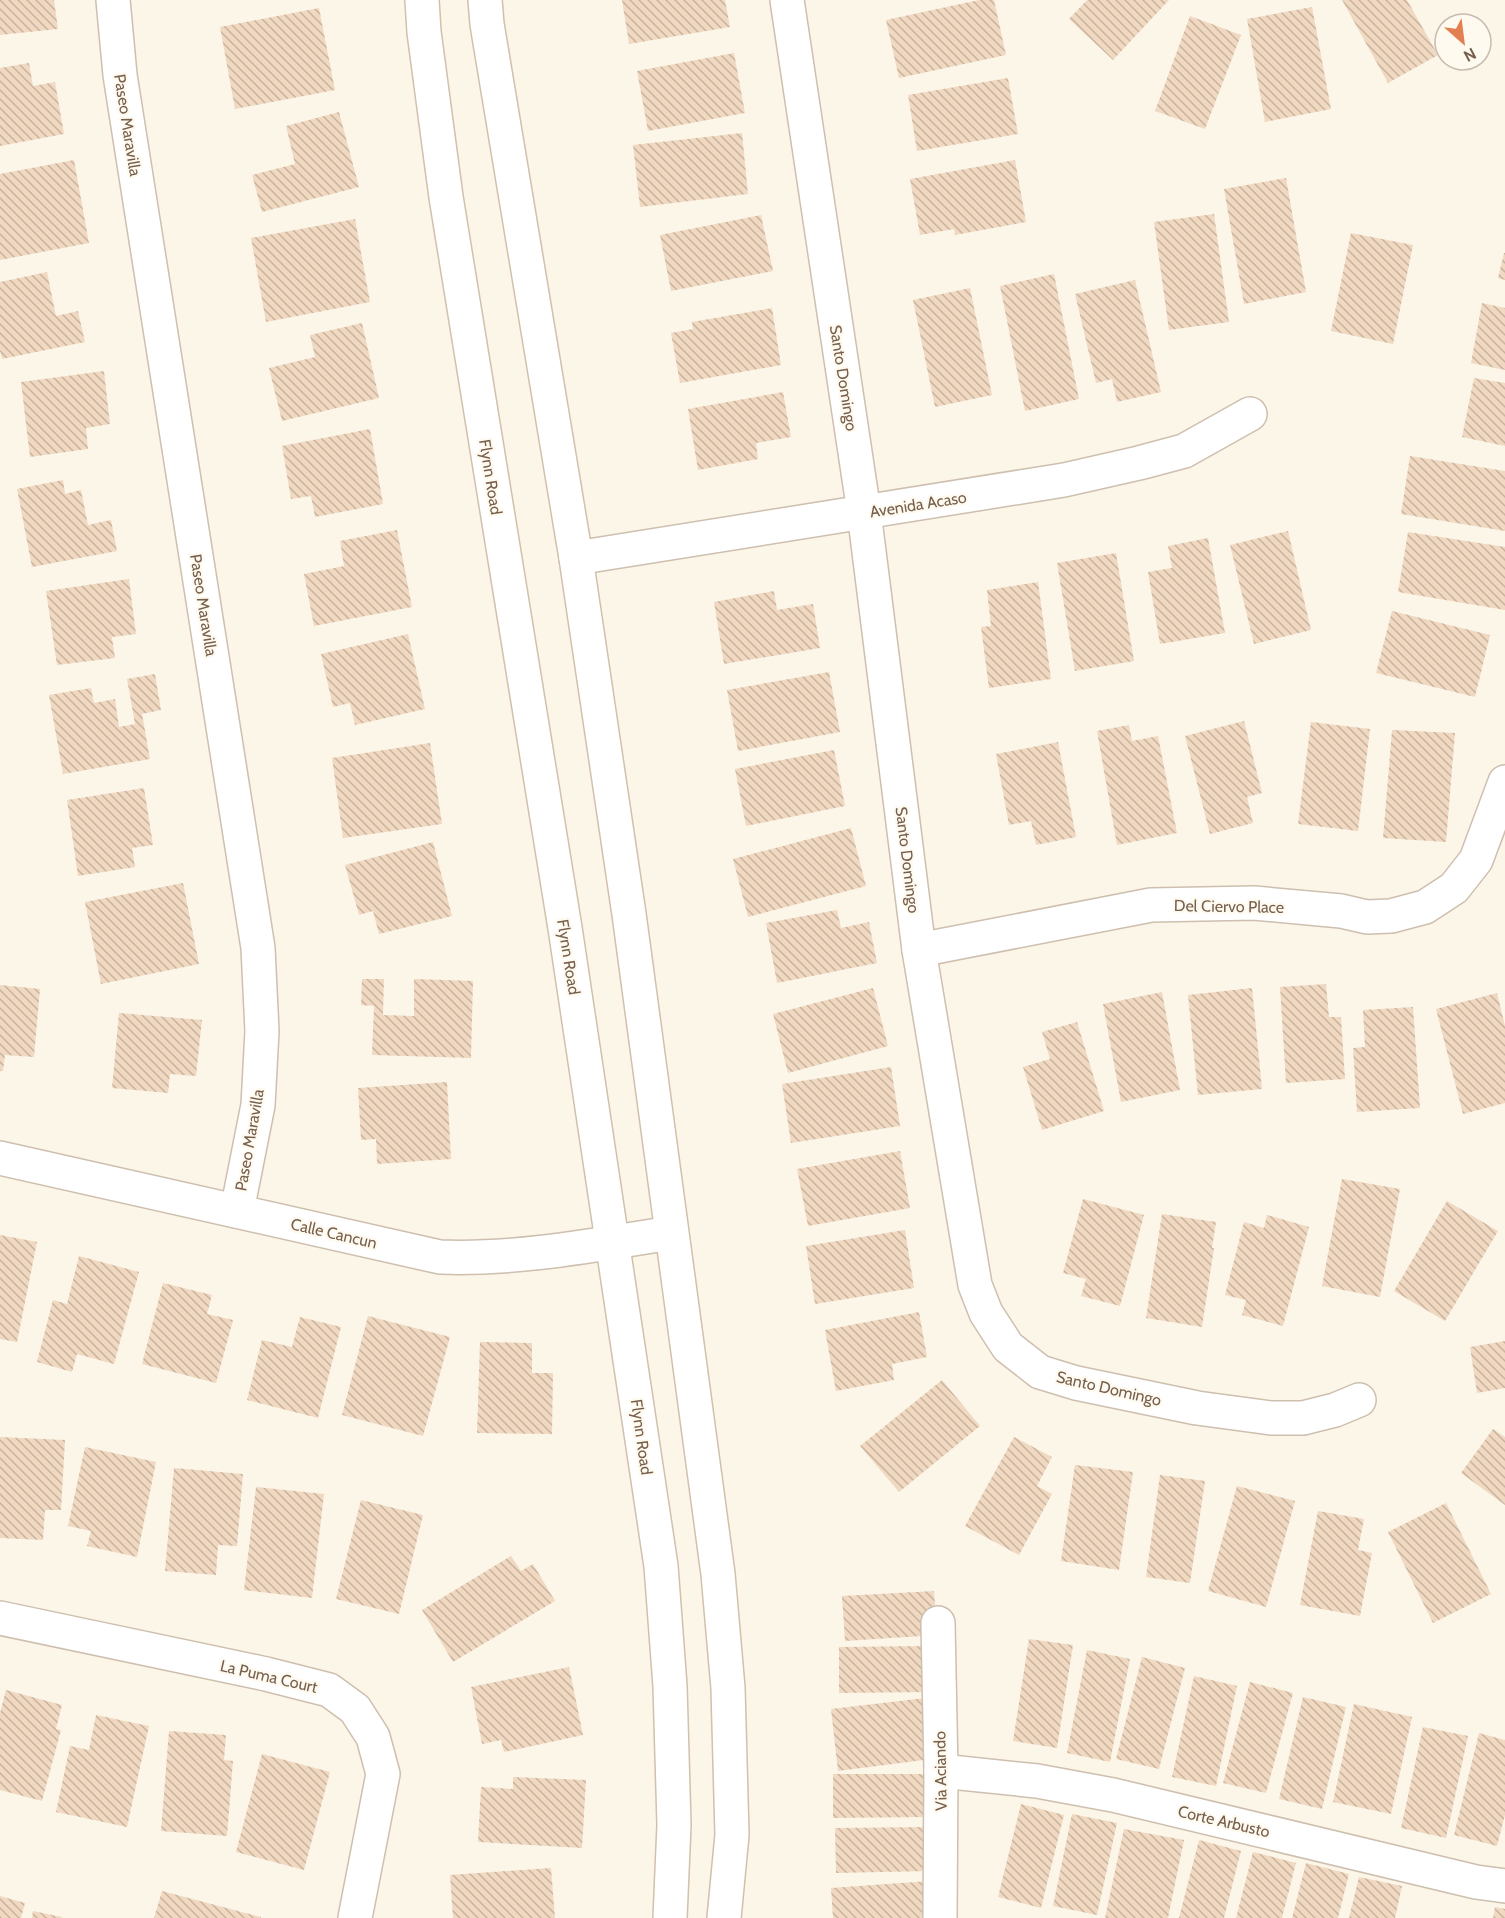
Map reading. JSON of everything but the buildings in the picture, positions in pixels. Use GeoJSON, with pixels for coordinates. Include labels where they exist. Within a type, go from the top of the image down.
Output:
{"type":"FeatureCollection","features":[{"type":"Feature","properties":{"kind":"street","name":"Paseo Maravilla"},"geometry":{"type":"LineString","coordinates":[[113,0],[120,75],[258,948],[262,1030],[258,1105],[237,1211]]}},
{"type":"Feature","properties":{"kind":"street","name":"Flynn Road"},"geometry":{"type":"LineString","coordinates":[[422,0],[424,32],[446,197],[565,928],[661,1566],[670,1686],[674,1825],[670,1918]]}},
{"type":"Feature","properties":{"kind":"street"},"geometry":{"type":"LineString","coordinates":[[485,0],[576,558],[629,914],[718,1574],[728,1688],[732,1835],[724,1918]]}},
{"type":"Feature","properties":{"kind":"street","name":"Santo Domingo"},"geometry":{"type":"LineString","coordinates":[[787,0],[864,512],[919,950],[975,1285],[986,1313],[1008,1347],[1040,1372],[1076,1383],[1197,1408],[1270,1418],[1303,1419],[1359,1400]]}},
{"type":"Feature","properties":{"kind":"street","name":"Avenida Acaso"},"geometry":{"type":"LineString","coordinates":[[576,558],[1064,480],[1184,451],[1250,414]]}},
{"type":"Feature","properties":{"kind":"street","name":"Del Ciervo Place"},"geometry":{"type":"LineString","coordinates":[[919,950],[1150,905],[1254,903],[1341,911],[1367,917],[1391,916],[1425,907],[1454,888],[1476,860],[1505,782]]}},
{"type":"Feature","properties":{"kind":"street","name":"Calle Cancun"},"geometry":{"type":"LineString","coordinates":[[0,1158],[440,1257],[475,1258],[671,1233]]}},
{"type":"Feature","properties":{"kind":"street","name":"La Puma Court"},"geometry":{"type":"LineString","coordinates":[[0,1618],[266,1674],[329,1690],[355,1709],[373,1737],[383,1774],[355,1918]]}},
{"type":"Feature","properties":{"kind":"street","name":"Via Aciando"},"geometry":{"type":"LineString","coordinates":[[938,1623],[941,1771],[940,1918]]}},
{"type":"Feature","properties":{"kind":"street","name":"Corte Arbusto"},"geometry":{"type":"LineString","coordinates":[[941,1771],[1037,1781],[1113,1795],[1505,1886]]}}]}
